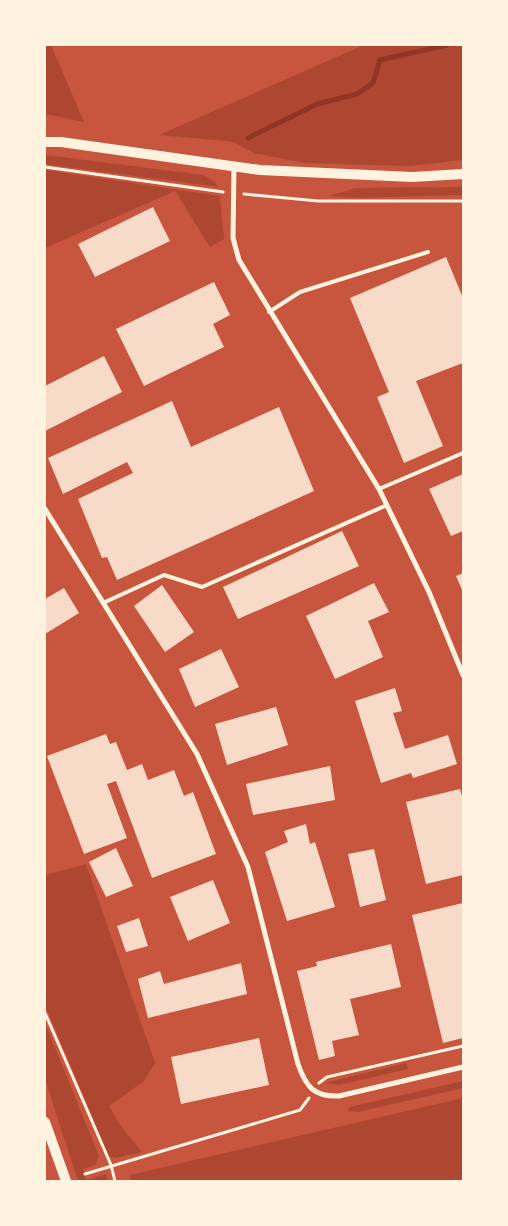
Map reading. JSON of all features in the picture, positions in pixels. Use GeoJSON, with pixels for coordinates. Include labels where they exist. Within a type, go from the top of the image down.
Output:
{"type":"FeatureCollection","features":[{"type":"Feature","properties":{"kind":"main road"},"geometry":{"type":"LineString","coordinates":[[45,135],[61,142]]}},
{"type":"Feature","properties":{"kind":"main road"},"geometry":{"type":"LineString","coordinates":[[45,142],[61,142],[234,167],[412,177],[463,174]]}},
{"type":"Feature","properties":{"kind":"main road"},"geometry":{"type":"LineString","coordinates":[[45,1122],[66,1181]]}},
{"type":"Feature","properties":{"kind":"street"},"geometry":{"type":"LineString","coordinates":[[234,167],[233,238],[239,260],[269,312],[379,489],[429,592],[463,675]]}},
{"type":"Feature","properties":{"kind":"street"},"geometry":{"type":"LineString","coordinates":[[45,509],[197,754],[248,867],[298,1064],[307,1085],[325,1096],[339,1096],[463,1067]]}},
{"type":"Feature","properties":{"kind":"lane"},"geometry":{"type":"LineString","coordinates":[[269,312],[300,292],[428,252]]}},
{"type":"Feature","properties":{"kind":"lane"},"geometry":{"type":"LineString","coordinates":[[379,489],[463,453]]}},
{"type":"Feature","properties":{"kind":"lane"},"geometry":{"type":"LineString","coordinates":[[103,603],[164,575],[202,587],[387,505]]}},
{"type":"Feature","properties":{"kind":"path"},"geometry":{"type":"LineString","coordinates":[[45,167],[233,194],[318,201],[463,200]]}},
{"type":"Feature","properties":{"kind":"path"},"geometry":{"type":"LineString","coordinates":[[45,1013],[111,1165],[115,1181]]}},
{"type":"Feature","properties":{"kind":"path"},"geometry":{"type":"LineString","coordinates":[[321,1081],[327,1077],[463,1046]]}},
{"type":"Feature","properties":{"kind":"path"},"geometry":{"type":"LineString","coordinates":[[85,1174],[300,1110],[306,1102]]}},
{"type":"Feature","properties":{"kind":"shaded area"},"geometry":{"type":"Polygon","coordinates":[[[45,45],[51,45],[84,122],[45,114],[45,45]]]}},
{"type":"Feature","properties":{"kind":"shaded area"},"geometry":{"type":"Polygon","coordinates":[[[364,45],[463,45],[463,160],[410,166],[304,163],[254,153],[235,143],[226,141],[159,135],[364,45]]]}},
{"type":"Feature","properties":{"kind":"shaded area"},"geometry":{"type":"Polygon","coordinates":[[[45,155],[203,175],[215,182],[218,187],[45,164],[45,155]]]}},
{"type":"Feature","properties":{"kind":"shaded area"},"geometry":{"type":"Polygon","coordinates":[[[45,170],[220,196],[224,239],[210,247],[175,191],[45,248],[45,170]]]}},
{"type":"Feature","properties":{"kind":"shaded area"},"geometry":{"type":"Polygon","coordinates":[[[463,187],[463,195],[355,198],[329,196],[356,188],[463,187]]]}},
{"type":"Feature","properties":{"kind":"shaded area"},"geometry":{"type":"Polygon","coordinates":[[[86,864],[155,1063],[144,1081],[109,1106],[120,1125],[142,1152],[115,1158],[109,1156],[45,1005],[45,875],[86,864]]]}},
{"type":"Feature","properties":{"kind":"shaded area"},"geometry":{"type":"Polygon","coordinates":[[[45,1023],[99,1156],[96,1165],[83,1169],[86,1180],[106,1174],[108,1181],[78,1181],[45,1079],[45,1023]]]}},
{"type":"Feature","properties":{"kind":"shaded area"},"geometry":{"type":"Polygon","coordinates":[[[406,1063],[408,1069],[339,1085],[325,1083],[406,1063]]]}},
{"type":"Feature","properties":{"kind":"shaded area"},"geometry":{"type":"Polygon","coordinates":[[[463,1081],[463,1088],[358,1112],[347,1111],[350,1107],[463,1081]]]}},
{"type":"Feature","properties":{"kind":"shaded area"},"geometry":{"type":"Polygon","coordinates":[[[463,1098],[463,1181],[131,1181],[130,1175],[463,1098]]]}},
{"type":"Feature","properties":{"kind":"building"},"geometry":{"type":"Polygon","coordinates":[[[153,207],[170,241],[95,277],[78,244],[153,207]]]}},
{"type":"Feature","properties":{"kind":"building"},"geometry":{"type":"Polygon","coordinates":[[[446,257],[463,298],[463,363],[416,381],[443,446],[404,463],[377,397],[389,392],[350,298],[446,257]]]}},
{"type":"Feature","properties":{"kind":"building"},"geometry":{"type":"Polygon","coordinates":[[[214,282],[230,315],[213,324],[224,347],[144,386],[116,329],[214,282]]]}},
{"type":"Feature","properties":{"kind":"building"},"geometry":{"type":"Polygon","coordinates":[[[104,356],[122,392],[45,431],[45,386],[104,356]]]}},
{"type":"Feature","properties":{"kind":"building"},"geometry":{"type":"Polygon","coordinates":[[[172,401],[191,447],[279,407],[314,491],[117,580],[107,557],[102,558],[78,499],[133,473],[127,462],[63,494],[48,458],[172,401]]]}},
{"type":"Feature","properties":{"kind":"building"},"geometry":{"type":"Polygon","coordinates":[[[463,474],[463,531],[451,536],[429,489],[463,474]]]}},
{"type":"Feature","properties":{"kind":"building"},"geometry":{"type":"Polygon","coordinates":[[[342,531],[359,566],[238,619],[223,587],[342,531]]]}},
{"type":"Feature","properties":{"kind":"building"},"geometry":{"type":"Polygon","coordinates":[[[463,573],[463,592],[456,576],[463,573]]]}},
{"type":"Feature","properties":{"kind":"building"},"geometry":{"type":"Polygon","coordinates":[[[374,583],[389,612],[368,621],[383,657],[335,679],[306,616],[374,583]]]}},
{"type":"Feature","properties":{"kind":"building"},"geometry":{"type":"Polygon","coordinates":[[[162,585],[194,632],[165,652],[134,606],[162,585]]]}},
{"type":"Feature","properties":{"kind":"building"},"geometry":{"type":"Polygon","coordinates":[[[64,588],[79,613],[45,634],[45,599],[64,588]]]}},
{"type":"Feature","properties":{"kind":"building"},"geometry":{"type":"Polygon","coordinates":[[[221,649],[239,687],[195,707],[179,669],[221,649]]]}},
{"type":"Feature","properties":{"kind":"building"},"geometry":{"type":"Polygon","coordinates":[[[395,688],[402,711],[393,713],[405,749],[448,735],[457,764],[413,778],[411,773],[381,783],[355,701],[395,688]]]}},
{"type":"Feature","properties":{"kind":"building"},"geometry":{"type":"Polygon","coordinates":[[[276,707],[288,745],[227,765],[215,724],[276,707]]]}},
{"type":"Feature","properties":{"kind":"building"},"geometry":{"type":"Polygon","coordinates":[[[106,734],[110,744],[116,742],[127,770],[142,764],[148,780],[174,770],[184,796],[193,792],[216,854],[152,878],[116,781],[107,784],[127,838],[84,854],[47,756],[106,734]]]}},
{"type":"Feature","properties":{"kind":"building"},"geometry":{"type":"Polygon","coordinates":[[[330,766],[335,800],[253,815],[246,784],[330,766]]]}},
{"type":"Feature","properties":{"kind":"building"},"geometry":{"type":"Polygon","coordinates":[[[460,789],[463,800],[463,875],[426,884],[406,802],[460,789]]]}},
{"type":"Feature","properties":{"kind":"building"},"geometry":{"type":"Polygon","coordinates":[[[306,824],[310,844],[315,842],[335,907],[287,921],[265,852],[288,842],[284,831],[306,824]]]}},
{"type":"Feature","properties":{"kind":"building"},"geometry":{"type":"Polygon","coordinates":[[[116,848],[133,886],[106,897],[89,862],[116,848]]]}},
{"type":"Feature","properties":{"kind":"building"},"geometry":{"type":"Polygon","coordinates":[[[374,849],[386,900],[360,907],[348,854],[374,849]]]}},
{"type":"Feature","properties":{"kind":"building"},"geometry":{"type":"Polygon","coordinates":[[[213,880],[230,923],[188,941],[170,897],[213,880]]]}},
{"type":"Feature","properties":{"kind":"building"},"geometry":{"type":"Polygon","coordinates":[[[463,903],[463,1038],[443,1043],[412,915],[463,903]]]}},
{"type":"Feature","properties":{"kind":"building"},"geometry":{"type":"Polygon","coordinates":[[[139,918],[148,946],[126,952],[117,926],[139,918]]]}},
{"type":"Feature","properties":{"kind":"building"},"geometry":{"type":"Polygon","coordinates":[[[391,944],[401,987],[350,999],[359,1035],[332,1041],[335,1056],[319,1060],[297,971],[317,966],[316,962],[391,944]]]}},
{"type":"Feature","properties":{"kind":"building"},"geometry":{"type":"Polygon","coordinates":[[[241,963],[247,994],[148,1018],[138,979],[160,971],[164,984],[241,963]]]}},
{"type":"Feature","properties":{"kind":"building"},"geometry":{"type":"Polygon","coordinates":[[[259,1038],[269,1085],[181,1104],[171,1057],[259,1038]]]}},
{"type":"Feature","properties":{"kind":"waterway"},"geometry":{"type":"LineString","coordinates":[[248,138],[317,104],[357,94],[373,83],[380,60],[447,45]]}}]}
